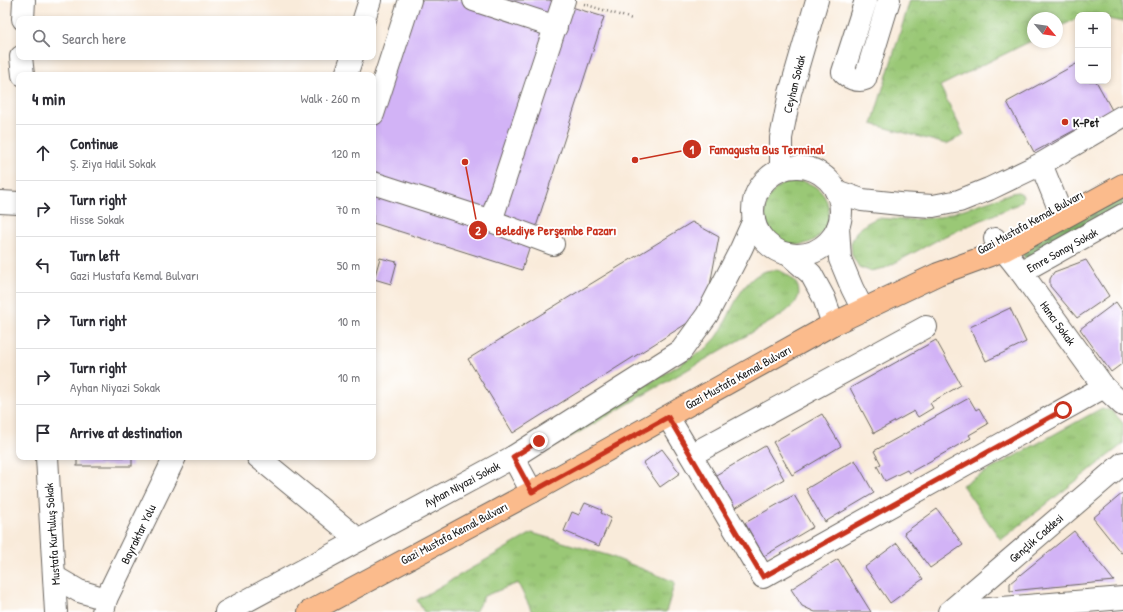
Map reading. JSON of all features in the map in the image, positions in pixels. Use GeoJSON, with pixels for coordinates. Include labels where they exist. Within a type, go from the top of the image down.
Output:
{"type":"FeatureCollection","features":[{"type":"Feature","properties":{"kind":"main road","name":"Gazi Mustafa Kemal Bulvarı"},"geometry":{"type":"LineString","coordinates":[[1000,244],[1058,206],[1123,171]]}},
{"type":"Feature","properties":{"kind":"main road","name":"Gazi Mustafa Kemal Bulvarı"},"geometry":{"type":"LineString","coordinates":[[320,609],[833,324],[1123,185]]}},
{"type":"Feature","properties":{"kind":"street"},"geometry":{"type":"LineString","coordinates":[[23,16],[24,0]]}},
{"type":"Feature","properties":{"kind":"street"},"geometry":{"type":"LineString","coordinates":[[365,16],[370,0]]}},
{"type":"Feature","properties":{"kind":"street"},"geometry":{"type":"LineString","coordinates":[[376,105],[410,0]]}},
{"type":"Feature","properties":{"kind":"street"},"geometry":{"type":"LineString","coordinates":[[474,0],[556,27]]}},
{"type":"Feature","properties":{"kind":"street","name":"Ceyhan Sokak"},"geometry":{"type":"LineString","coordinates":[[781,170],[781,138],[790,93],[817,0]]}},
{"type":"Feature","properties":{"kind":"street"},"geometry":{"type":"LineString","coordinates":[[866,0],[844,72],[847,76],[861,80],[865,79],[889,0]]}},
{"type":"Feature","properties":{"kind":"street"},"geometry":{"type":"LineString","coordinates":[[491,221],[556,27],[572,1]]}},
{"type":"Feature","properties":{"kind":"street"},"geometry":{"type":"LineString","coordinates":[[22,60],[22,72]]}},
{"type":"Feature","properties":{"kind":"street"},"geometry":{"type":"LineString","coordinates":[[347,72],[351,60]]}},
{"type":"Feature","properties":{"kind":"street"},"geometry":{"type":"LineString","coordinates":[[836,191],[862,200],[900,204],[933,206],[959,201],[989,189],[1041,164],[1123,116]]}},
{"type":"Feature","properties":{"kind":"street"},"geometry":{"type":"LineString","coordinates":[[1041,164],[1058,206]]}},
{"type":"Feature","properties":{"kind":"street"},"geometry":{"type":"LineString","coordinates":[[791,167],[802,167],[813,170],[827,178],[836,191],[841,209],[838,227],[832,238],[823,246],[812,252],[800,255],[788,254],[776,250],[766,242],[758,232],[754,220],[753,208],[756,196],[761,185],[770,176],[781,170],[791,167]]}},
{"type":"Feature","properties":{"kind":"street"},"geometry":{"type":"LineString","coordinates":[[376,184],[491,221],[553,244]]}},
{"type":"Feature","properties":{"kind":"street"},"geometry":{"type":"LineString","coordinates":[[0,202],[16,203]]}},
{"type":"Feature","properties":{"kind":"street","name":"Emre Sonay Sokak"},"geometry":{"type":"LineString","coordinates":[[1021,272],[1123,215]]}},
{"type":"Feature","properties":{"kind":"street","name":"Ayhan Niyazi Sokak"},"geometry":{"type":"LineString","coordinates":[[226,612],[513,457],[681,351],[707,316],[754,220]]}},
{"type":"Feature","properties":{"kind":"street"},"geometry":{"type":"LineString","coordinates":[[838,227],[840,259],[863,310]]}},
{"type":"Feature","properties":{"kind":"street","name":"Hancı Sokak"},"geometry":{"type":"LineString","coordinates":[[1000,244],[1104,387],[1123,405]]}},
{"type":"Feature","properties":{"kind":"street"},"geometry":{"type":"LineString","coordinates":[[788,254],[811,274],[824,298],[833,324]]}},
{"type":"Feature","properties":{"kind":"street"},"geometry":{"type":"LineString","coordinates":[[690,455],[926,327]]}},
{"type":"Feature","properties":{"kind":"street"},"geometry":{"type":"LineString","coordinates":[[668,417],[763,577],[1104,387]]}},
{"type":"Feature","properties":{"kind":"street"},"geometry":{"type":"LineString","coordinates":[[513,457],[532,492]]}},
{"type":"Feature","properties":{"kind":"street","name":"Mustafa Kurtuluş Sokak"},"geometry":{"type":"LineString","coordinates":[[47,460],[56,612]]}},
{"type":"Feature","properties":{"kind":"street","name":"Bayraktar Yolu"},"geometry":{"type":"LineString","coordinates":[[104,606],[174,460]]}},
{"type":"Feature","properties":{"kind":"street"},"geometry":{"type":"LineString","coordinates":[[262,460],[359,540]]}},
{"type":"Feature","properties":{"kind":"street","name":"Gençlik Caddesi"},"geometry":{"type":"LineString","coordinates":[[952,610],[1123,463]]}},
{"type":"Feature","properties":{"kind":"street"},"geometry":{"type":"LineString","coordinates":[[55,577],[104,606]]}},
{"type":"Feature","properties":{"kind":"street"},"geometry":{"type":"LineString","coordinates":[[952,610],[977,610],[1123,598]]}},
{"type":"Feature","properties":{"kind":"path"},"geometry":{"type":"LineString","coordinates":[[572,1],[632,19]]}},
{"type":"Feature","properties":{"kind":"green space"},"geometry":{"type":"Polygon","coordinates":[[[910,0],[1123,0],[1123,22],[1111,20],[1111,12],[1075,12],[1075,19],[1063,25],[1063,12],[1027,12],[1027,43],[940,86],[964,135],[946,144],[872,124],[910,0]]]}},
{"type":"Feature","properties":{"kind":"green space"},"geometry":{"type":"Polygon","coordinates":[[[791,181],[803,181],[820,190],[827,201],[829,213],[827,225],[820,236],[803,245],[791,245],[779,240],[770,231],[765,219],[765,207],[770,195],[779,186],[791,181]]]}},
{"type":"Feature","properties":{"kind":"green space"},"geometry":{"type":"Polygon","coordinates":[[[1123,190],[1123,207],[1026,260],[1017,246],[1123,190]]]}},
{"type":"Feature","properties":{"kind":"green space"},"geometry":{"type":"Polygon","coordinates":[[[1018,192],[1022,194],[1023,197],[1022,201],[1016,205],[945,236],[885,268],[870,271],[859,267],[852,255],[851,243],[856,232],[867,223],[877,218],[906,220],[940,217],[1018,192]]]}},
{"type":"Feature","properties":{"kind":"green space"},"geometry":{"type":"Polygon","coordinates":[[[778,270],[794,281],[798,286],[799,291],[795,302],[785,312],[550,449],[543,447],[707,348],[719,334],[743,289],[750,281],[757,275],[766,271],[778,270]]]}},
{"type":"Feature","properties":{"kind":"green space"},"geometry":{"type":"Polygon","coordinates":[[[1102,408],[1112,411],[1123,423],[1123,444],[1001,540],[962,485],[1102,408]]]}},
{"type":"Feature","properties":{"kind":"green space"},"geometry":{"type":"Polygon","coordinates":[[[532,533],[610,556],[675,582],[666,612],[532,612],[518,583],[484,596],[475,612],[424,612],[417,600],[532,533]]]}},
{"type":"Feature","properties":{"kind":"building"},"geometry":{"type":"Polygon","coordinates":[[[406,0],[549,0],[604,17],[522,270],[376,224],[376,92],[406,0]]]}},
{"type":"Feature","properties":{"kind":"building"},"geometry":{"type":"Polygon","coordinates":[[[1075,65],[1075,84],[1098,84],[1112,110],[1034,152],[1007,102],[1075,65]]]}},
{"type":"Feature","properties":{"kind":"building"},"geometry":{"type":"Polygon","coordinates":[[[692,222],[719,237],[705,312],[513,433],[468,359],[692,222]]]}},
{"type":"Feature","properties":{"kind":"building"},"geometry":{"type":"Polygon","coordinates":[[[380,258],[397,262],[391,284],[376,280],[376,272],[380,258]]]}},
{"type":"Feature","properties":{"kind":"building"},"geometry":{"type":"Polygon","coordinates":[[[1086,260],[1109,296],[1077,318],[1050,286],[1050,279],[1054,272],[1086,260]]]}},
{"type":"Feature","properties":{"kind":"building"},"geometry":{"type":"Polygon","coordinates":[[[1116,302],[1123,312],[1123,363],[1111,372],[1080,329],[1116,302]]]}},
{"type":"Feature","properties":{"kind":"building"},"geometry":{"type":"Polygon","coordinates":[[[1010,308],[1026,342],[986,361],[970,327],[1010,308]]]}},
{"type":"Feature","properties":{"kind":"building"},"geometry":{"type":"Polygon","coordinates":[[[936,340],[961,385],[930,403],[933,408],[918,417],[914,411],[874,433],[850,388],[936,340]]]}},
{"type":"Feature","properties":{"kind":"building"},"geometry":{"type":"Polygon","coordinates":[[[969,398],[976,410],[979,408],[988,424],[969,435],[971,438],[909,473],[907,470],[885,481],[877,466],[881,464],[874,451],[969,398]]]}},
{"type":"Feature","properties":{"kind":"building"},"geometry":{"type":"Polygon","coordinates":[[[822,414],[841,446],[792,475],[773,442],[822,414]]]}},
{"type":"Feature","properties":{"kind":"building"},"geometry":{"type":"Polygon","coordinates":[[[765,446],[784,479],[735,508],[716,475],[765,446]]]}},
{"type":"Feature","properties":{"kind":"building"},"geometry":{"type":"Polygon","coordinates":[[[662,449],[680,473],[660,487],[643,463],[662,449]]]}},
{"type":"Feature","properties":{"kind":"building"},"geometry":{"type":"Polygon","coordinates":[[[77,460],[132,460],[132,466],[77,466],[77,460]]]}},
{"type":"Feature","properties":{"kind":"building"},"geometry":{"type":"Polygon","coordinates":[[[855,460],[874,493],[825,522],[806,489],[855,460]]]}},
{"type":"Feature","properties":{"kind":"building"},"geometry":{"type":"Polygon","coordinates":[[[1123,493],[1123,552],[1121,553],[1093,518],[1123,493]]]}},
{"type":"Feature","properties":{"kind":"building"},"geometry":{"type":"Polygon","coordinates":[[[794,495],[813,527],[764,556],[745,523],[794,495]]]}},
{"type":"Feature","properties":{"kind":"building"},"geometry":{"type":"Polygon","coordinates":[[[585,503],[602,510],[601,513],[611,518],[599,546],[564,531],[572,512],[579,515],[585,503]]]}},
{"type":"Feature","properties":{"kind":"building"},"geometry":{"type":"Polygon","coordinates":[[[937,509],[963,545],[930,568],[904,533],[937,509]]]}},
{"type":"Feature","properties":{"kind":"building"},"geometry":{"type":"Polygon","coordinates":[[[1074,531],[1114,581],[1010,591],[1010,583],[1074,531]]]}},
{"type":"Feature","properties":{"kind":"building"},"geometry":{"type":"Polygon","coordinates":[[[897,543],[923,579],[890,603],[865,567],[897,543]]]}},
{"type":"Feature","properties":{"kind":"building"},"geometry":{"type":"Polygon","coordinates":[[[838,559],[871,612],[815,612],[802,606],[791,589],[838,559]]]}},
{"type":"Feature","properties":{"kind":"place","name":"K-Pet"},"geometry":{"type":"Point","coordinates":[1065,122]}},
{"type":"Feature","properties":{"kind":"place","name":"Famagusta Bus Terminal"},"geometry":{"type":"Point","coordinates":[635,160]}},
{"type":"Feature","properties":{"kind":"place","name":"Belediye Perşembe Pazarı"},"geometry":{"type":"Point","coordinates":[465,162]}},
{"type":"Feature","properties":{"kind":"route"},"geometry":{"type":"LineString","coordinates":[[539,441],[513,457],[532,492],[668,417],[763,577],[1063,410]]}}]}
